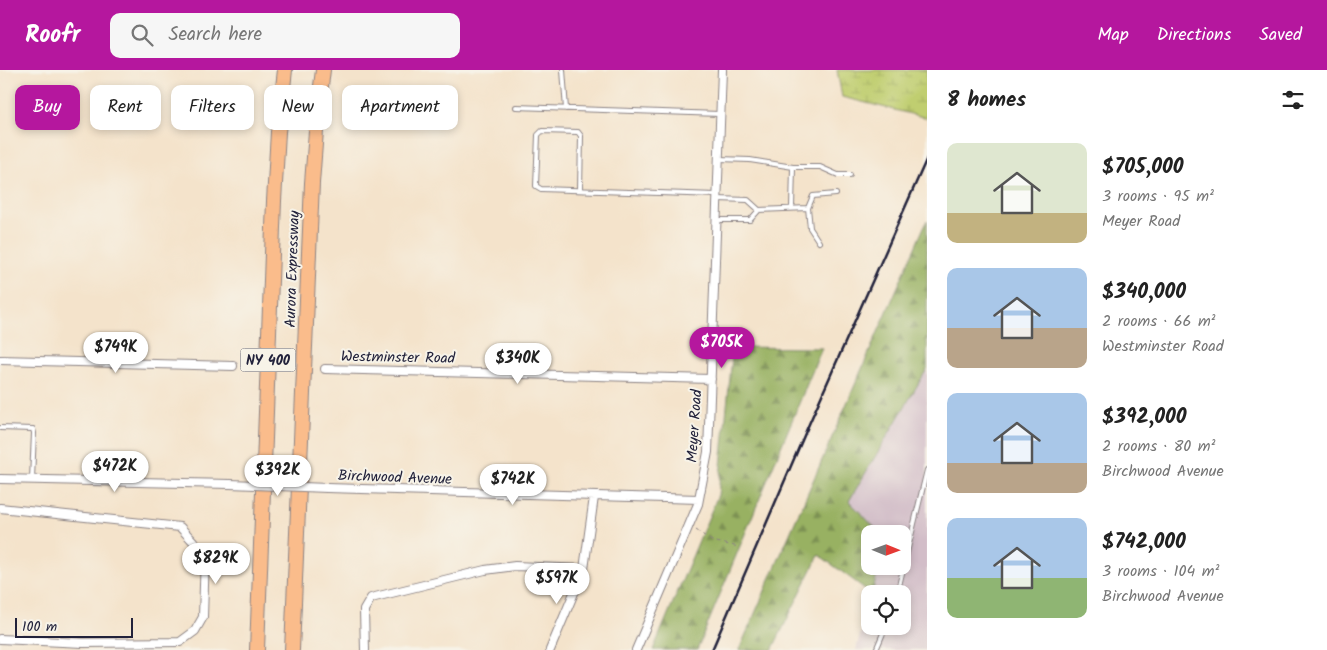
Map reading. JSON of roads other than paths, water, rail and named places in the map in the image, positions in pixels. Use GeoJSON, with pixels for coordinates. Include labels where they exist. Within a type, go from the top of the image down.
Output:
{"type":"FeatureCollection","features":[{"type":"Feature","properties":{"kind":"highway","name":"Aurora Expressway"},"geometry":{"type":"LineString","coordinates":[[257,650],[274,202],[278,132],[285,70]]}},
{"type":"Feature","properties":{"kind":"highway","name":"Aurora Expressway"},"geometry":{"type":"LineString","coordinates":[[292,650],[312,183],[323,70]]}},
{"type":"Feature","properties":{"kind":"street","name":"Meyer Road"},"geometry":{"type":"LineString","coordinates":[[636,650],[699,499],[708,452],[722,70]]}},
{"type":"Feature","properties":{"kind":"street"},"geometry":{"type":"LineString","coordinates":[[0,360],[234,366]]}},
{"type":"Feature","properties":{"kind":"street","name":"Westminster Road"},"geometry":{"type":"LineString","coordinates":[[325,369],[711,379]]}},
{"type":"Feature","properties":{"kind":"street","name":"Birchwood Avenue"},"geometry":{"type":"LineString","coordinates":[[0,479],[230,484],[699,499]]}},
{"type":"Feature","properties":{"kind":"street"},"geometry":{"type":"LineString","coordinates":[[550,650],[584,569],[594,497]]}},
{"type":"Feature","properties":{"kind":"street"},"geometry":{"type":"LineString","coordinates":[[0,508],[180,528],[205,554],[203,617],[195,631],[180,642],[83,643],[0,639]]}},
{"type":"Feature","properties":{"kind":"street"},"geometry":{"type":"LineString","coordinates":[[365,650],[364,610],[371,598],[485,570],[515,566],[584,569]]}},
{"type":"Feature","properties":{"kind":"lane"},"geometry":{"type":"LineString","coordinates":[[563,70],[566,108]]}},
{"type":"Feature","properties":{"kind":"lane"},"geometry":{"type":"LineString","coordinates":[[516,107],[720,114]]}},
{"type":"Feature","properties":{"kind":"lane"},"geometry":{"type":"LineString","coordinates":[[580,190],[581,136],[578,132],[542,131],[538,135],[536,186],[540,189],[717,197],[748,200],[759,210]]}},
{"type":"Feature","properties":{"kind":"lane"},"geometry":{"type":"LineString","coordinates":[[718,159],[750,160],[793,167],[820,167],[838,175],[850,175]]}},
{"type":"Feature","properties":{"kind":"lane"},"geometry":{"type":"LineString","coordinates":[[792,208],[793,167]]}},
{"type":"Feature","properties":{"kind":"lane"},"geometry":{"type":"LineString","coordinates":[[819,242],[810,228],[808,208],[813,196],[836,194]]}},
{"type":"Feature","properties":{"kind":"lane"},"geometry":{"type":"LineString","coordinates":[[716,220],[750,220],[759,210],[808,208]]}},
{"type":"Feature","properties":{"kind":"lane"},"geometry":{"type":"LineString","coordinates":[[0,428],[32,429],[34,433],[32,480]]}},
{"type":"Feature","properties":{"kind":"lane"},"geometry":{"type":"LineString","coordinates":[[899,585],[927,470]]}},
{"type":"Feature","properties":{"kind":"lane"},"geometry":{"type":"LineString","coordinates":[[876,650],[882,635]]}},
{"type":"Feature","properties":{"kind":"railway"},"geometry":{"type":"LineString","coordinates":[[712,650],[809,424],[927,158]]}}]}
